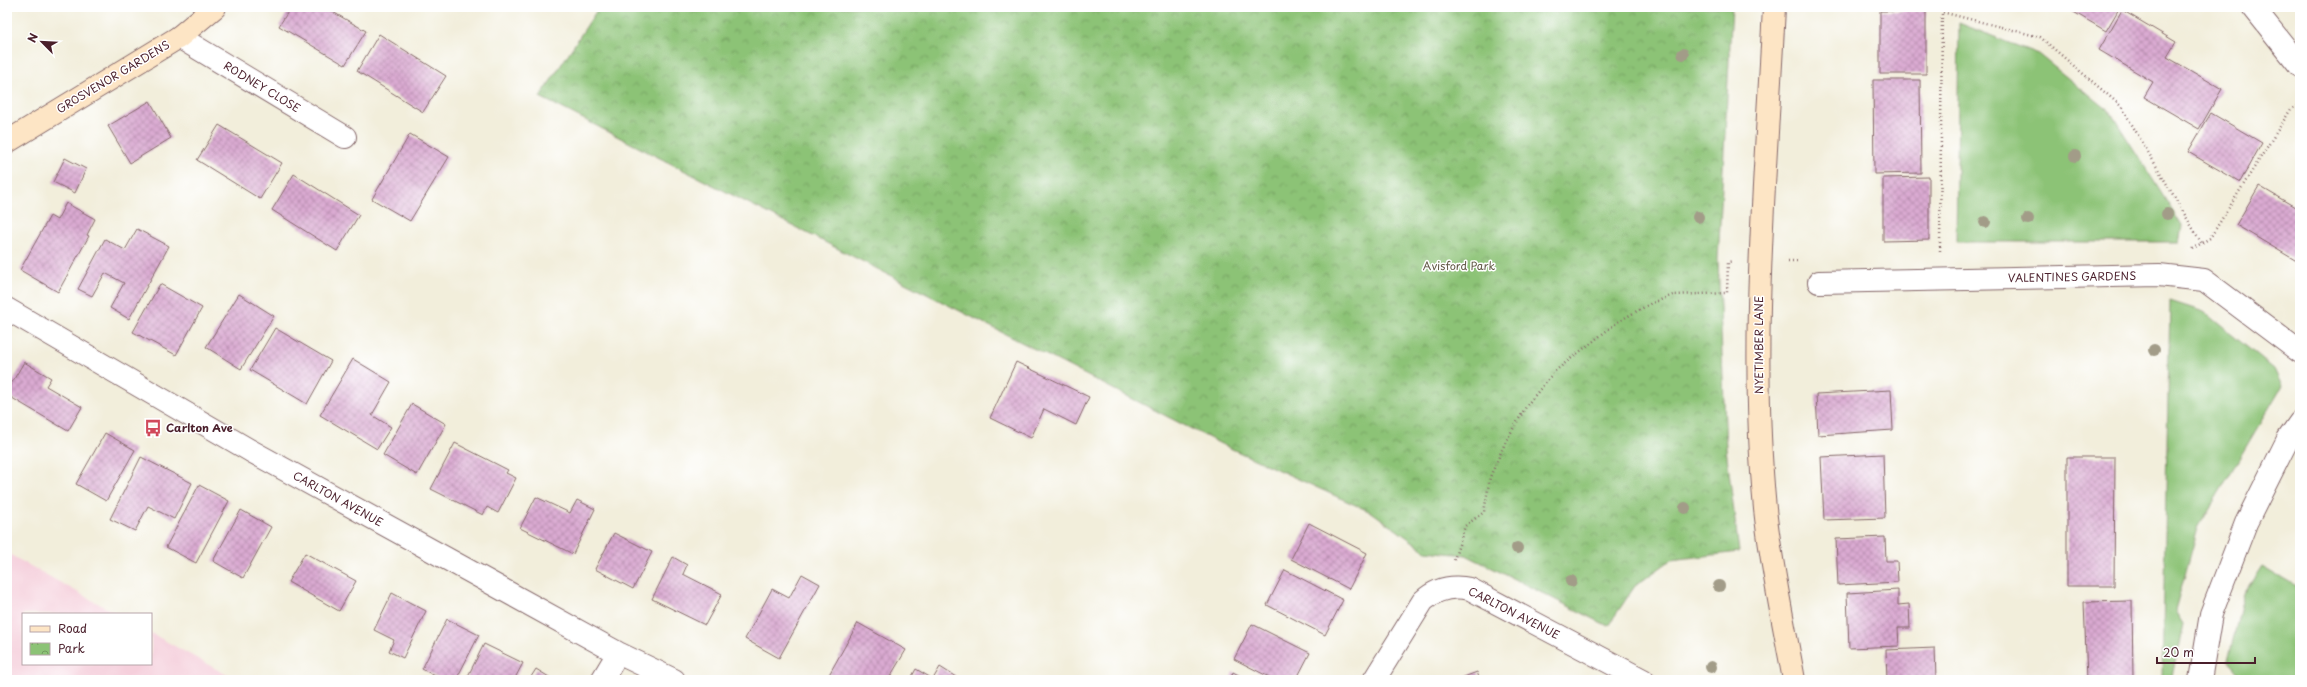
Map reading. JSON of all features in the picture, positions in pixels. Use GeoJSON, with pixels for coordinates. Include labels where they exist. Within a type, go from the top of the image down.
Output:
{"type":"FeatureCollection","features":[{"type":"Feature","properties":{"kind":"street","name":"GROSVENOR GARDENS"},"geometry":{"type":"LineString","coordinates":[[7,142],[179,37],[215,7]]}},
{"type":"Feature","properties":{"kind":"street","name":"NYETIMBER LANE"},"geometry":{"type":"LineString","coordinates":[[1774,7],[1759,277],[1760,400],[1765,510],[1794,680]]}},
{"type":"Feature","properties":{"kind":"street"},"geometry":{"type":"LineString","coordinates":[[2253,7],[2300,66]]}},
{"type":"Feature","properties":{"kind":"street","name":"RODNEY CLOSE"},"geometry":{"type":"LineString","coordinates":[[179,37],[345,137]]}},
{"type":"Feature","properties":{"kind":"street","name":"VALENTINES GARDENS"},"geometry":{"type":"LineString","coordinates":[[1819,282],[2159,275],[2204,280],[2300,352]]}},
{"type":"Feature","properties":{"kind":"street","name":"CARLTON AVENUE"},"geometry":{"type":"LineString","coordinates":[[7,309],[250,451],[618,653],[674,680]]}},
{"type":"Feature","properties":{"kind":"street"},"geometry":{"type":"LineString","coordinates":[[2200,680],[2211,614],[2246,523],[2288,439],[2300,422]]}},
{"type":"Feature","properties":{"kind":"street","name":"CARLTON AVENUE"},"geometry":{"type":"LineString","coordinates":[[1374,680],[1423,601],[1438,590],[1461,587],[1470,589],[1643,680]]}},
{"type":"Feature","properties":{"kind":"street"},"geometry":{"type":"LineString","coordinates":[[602,680],[618,653]]}},
{"type":"Feature","properties":{"kind":"path"},"geometry":{"type":"LineString","coordinates":[[1940,254],[1943,7]]}},
{"type":"Feature","properties":{"kind":"path"},"geometry":{"type":"LineString","coordinates":[[1942,12],[2040,37],[2121,106],[2202,244]]}},
{"type":"Feature","properties":{"kind":"path"},"geometry":{"type":"LineString","coordinates":[[2210,238],[2291,109],[2300,105]]}},
{"type":"Feature","properties":{"kind":"shaded area"},"geometry":{"type":"Polygon","coordinates":[[[7,553],[115,613],[22,613],[22,665],[152,665],[152,634],[236,680],[7,680],[7,553]]]}},
{"type":"Feature","properties":{"kind":"green space","name":"Avisford Park"},"geometry":{"type":"Polygon","coordinates":[[[599,7],[1732,7],[1718,260],[1726,448],[1739,552],[1671,560],[1635,586],[1608,626],[1466,555],[1426,551],[1373,513],[1221,444],[540,97],[599,7]]]}},
{"type":"Feature","properties":{"kind":"green space"},"geometry":{"type":"Polygon","coordinates":[[[1959,23],[2038,54],[2111,113],[2182,226],[2179,242],[1956,242],[1959,23]]]}},
{"type":"Feature","properties":{"kind":"green space"},"geometry":{"type":"Polygon","coordinates":[[[2170,301],[2204,312],[2274,369],[2282,386],[2198,528],[2175,611],[2183,624],[2172,677],[2162,679],[2170,301]]]}},
{"type":"Feature","properties":{"kind":"green space"},"geometry":{"type":"Polygon","coordinates":[[[2262,566],[2300,588],[2300,680],[2244,680],[2228,661],[2244,593],[2262,566]]]}},
{"type":"Feature","properties":{"kind":"building"},"geometry":{"type":"Polygon","coordinates":[[[291,7],[324,7],[366,31],[345,65],[279,26],[291,7]]]}},
{"type":"Feature","properties":{"kind":"building"},"geometry":{"type":"Polygon","coordinates":[[[2065,7],[2120,7],[2106,31],[2065,7]]]}},
{"type":"Feature","properties":{"kind":"building"},"geometry":{"type":"Polygon","coordinates":[[[2122,10],[2176,42],[2167,57],[2222,89],[2199,129],[2144,97],[2153,82],[2099,50],[2122,10]]]}},
{"type":"Feature","properties":{"kind":"building"},"geometry":{"type":"Polygon","coordinates":[[[1880,11],[1926,11],[1926,74],[1880,74],[1880,11]]]}},
{"type":"Feature","properties":{"kind":"building"},"geometry":{"type":"Polygon","coordinates":[[[379,34],[446,76],[423,112],[357,71],[379,34]]]}},
{"type":"Feature","properties":{"kind":"building"},"geometry":{"type":"Polygon","coordinates":[[[1873,80],[1920,80],[1921,173],[1874,174],[1873,80]]]}},
{"type":"Feature","properties":{"kind":"building"},"geometry":{"type":"Polygon","coordinates":[[[150,101],[171,138],[130,163],[108,126],[150,101]]]}},
{"type":"Feature","properties":{"kind":"building"},"geometry":{"type":"Polygon","coordinates":[[[2211,113],[2262,143],[2240,182],[2188,152],[2211,113]]]}},
{"type":"Feature","properties":{"kind":"building"},"geometry":{"type":"Polygon","coordinates":[[[219,125],[282,163],[260,199],[197,160],[219,125]]]}},
{"type":"Feature","properties":{"kind":"building"},"geometry":{"type":"Polygon","coordinates":[[[410,134],[449,157],[410,221],[372,199],[410,134]]]}},
{"type":"Feature","properties":{"kind":"building"},"geometry":{"type":"Polygon","coordinates":[[[65,158],[86,169],[75,193],[53,182],[65,158]]]}},
{"type":"Feature","properties":{"kind":"building"},"geometry":{"type":"Polygon","coordinates":[[[294,174],[359,215],[337,251],[272,210],[294,174]]]}},
{"type":"Feature","properties":{"kind":"building"},"geometry":{"type":"Polygon","coordinates":[[[1929,177],[1929,240],[1883,241],[1883,178],[1929,177]]]}},
{"type":"Feature","properties":{"kind":"building"},"geometry":{"type":"Polygon","coordinates":[[[2259,186],[2300,210],[2300,263],[2236,225],[2259,186]]]}},
{"type":"Feature","properties":{"kind":"building"},"geometry":{"type":"Polygon","coordinates":[[[66,203],[95,219],[87,235],[89,236],[58,292],[20,270],[50,216],[57,220],[66,203]]]}},
{"type":"Feature","properties":{"kind":"building"},"geometry":{"type":"Polygon","coordinates":[[[137,229],[169,246],[129,319],[110,308],[124,283],[105,273],[92,296],[78,289],[105,239],[125,250],[137,229]]]}},
{"type":"Feature","properties":{"kind":"building"},"geometry":{"type":"Polygon","coordinates":[[[160,284],[202,308],[176,355],[133,332],[160,284]]]}},
{"type":"Feature","properties":{"kind":"building"},"geometry":{"type":"Polygon","coordinates":[[[239,294],[274,316],[241,369],[206,347],[239,294]]]}},
{"type":"Feature","properties":{"kind":"building"},"geometry":{"type":"Polygon","coordinates":[[[275,328],[331,361],[307,404],[250,370],[275,328]]]}},
{"type":"Feature","properties":{"kind":"building"},"geometry":{"type":"Polygon","coordinates":[[[353,359],[391,382],[372,415],[391,427],[377,449],[320,415],[353,359]]]}},
{"type":"Feature","properties":{"kind":"building"},"geometry":{"type":"Polygon","coordinates":[[[24,362],[51,378],[46,386],[82,407],[68,431],[7,395],[7,391],[24,362]]]}},
{"type":"Feature","properties":{"kind":"building"},"geometry":{"type":"Polygon","coordinates":[[[1016,362],[1089,397],[1076,425],[1044,409],[1031,438],[990,418],[1016,362]]]}},
{"type":"Feature","properties":{"kind":"building"},"geometry":{"type":"Polygon","coordinates":[[[1891,390],[1893,430],[1818,435],[1816,394],[1891,390]]]}},
{"type":"Feature","properties":{"kind":"building"},"geometry":{"type":"Polygon","coordinates":[[[412,404],[446,424],[417,475],[383,455],[412,404]]]}},
{"type":"Feature","properties":{"kind":"building"},"geometry":{"type":"Polygon","coordinates":[[[105,433],[135,450],[106,501],[76,484],[105,433]]]}},
{"type":"Feature","properties":{"kind":"building"},"geometry":{"type":"Polygon","coordinates":[[[455,443],[508,470],[506,473],[516,478],[498,513],[487,507],[483,515],[431,489],[455,443]]]}},
{"type":"Feature","properties":{"kind":"building"},"geometry":{"type":"Polygon","coordinates":[[[1883,454],[1885,518],[1824,520],[1821,457],[1883,454]]]}},
{"type":"Feature","properties":{"kind":"building"},"geometry":{"type":"Polygon","coordinates":[[[141,457],[192,483],[174,519],[148,506],[135,531],[110,519],[141,457]]]}},
{"type":"Feature","properties":{"kind":"building"},"geometry":{"type":"Polygon","coordinates":[[[2067,457],[2115,457],[2114,586],[2067,586],[2067,457]]]}},
{"type":"Feature","properties":{"kind":"building"},"geometry":{"type":"Polygon","coordinates":[[[199,485],[229,501],[196,563],[166,547],[199,485]]]}},
{"type":"Feature","properties":{"kind":"building"},"geometry":{"type":"Polygon","coordinates":[[[536,497],[570,513],[577,500],[595,509],[573,554],[520,528],[536,497]]]}},
{"type":"Feature","properties":{"kind":"building"},"geometry":{"type":"Polygon","coordinates":[[[241,510],[271,527],[243,578],[213,561],[241,510]]]}},
{"type":"Feature","properties":{"kind":"building"},"geometry":{"type":"Polygon","coordinates":[[[1309,523],[1367,553],[1349,589],[1291,559],[1309,523]]]}},
{"type":"Feature","properties":{"kind":"building"},"geometry":{"type":"Polygon","coordinates":[[[614,533],[652,552],[633,589],[595,569],[614,533]]]}},
{"type":"Feature","properties":{"kind":"building"},"geometry":{"type":"Polygon","coordinates":[[[1885,537],[1886,561],[1897,561],[1898,582],[1838,585],[1836,539],[1885,537]]]}},
{"type":"Feature","properties":{"kind":"building"},"geometry":{"type":"Polygon","coordinates":[[[305,553],[356,581],[339,611],[288,582],[305,553]]]}},
{"type":"Feature","properties":{"kind":"building"},"geometry":{"type":"Polygon","coordinates":[[[673,557],[687,565],[683,574],[722,594],[705,625],[652,599],[673,557]]]}},
{"type":"Feature","properties":{"kind":"building"},"geometry":{"type":"Polygon","coordinates":[[[1285,570],[1343,600],[1325,635],[1267,605],[1285,570]]]}},
{"type":"Feature","properties":{"kind":"building"},"geometry":{"type":"Polygon","coordinates":[[[802,574],[820,584],[779,658],[745,639],[772,589],[789,598],[802,574]]]}},
{"type":"Feature","properties":{"kind":"building"},"geometry":{"type":"Polygon","coordinates":[[[1898,590],[1898,605],[1909,604],[1910,628],[1898,628],[1899,646],[1849,648],[1847,593],[1898,590]]]}},
{"type":"Feature","properties":{"kind":"building"},"geometry":{"type":"Polygon","coordinates":[[[392,593],[426,611],[403,658],[389,651],[394,640],[374,630],[392,593]]]}},
{"type":"Feature","properties":{"kind":"building"},"geometry":{"type":"Polygon","coordinates":[[[2132,601],[2133,680],[2087,680],[2084,602],[2132,601]]]}},
{"type":"Feature","properties":{"kind":"building"},"geometry":{"type":"Polygon","coordinates":[[[447,619],[479,635],[456,680],[443,680],[422,669],[447,619]]]}},
{"type":"Feature","properties":{"kind":"building"},"geometry":{"type":"Polygon","coordinates":[[[858,623],[906,650],[888,680],[826,680],[858,623]]]}},
{"type":"Feature","properties":{"kind":"building"},"geometry":{"type":"Polygon","coordinates":[[[1252,624],[1310,653],[1296,680],[1275,680],[1234,659],[1252,624]]]}},
{"type":"Feature","properties":{"kind":"building"},"geometry":{"type":"Polygon","coordinates":[[[484,644],[523,663],[514,680],[466,680],[484,644]]]}},
{"type":"Feature","properties":{"kind":"building"},"geometry":{"type":"Polygon","coordinates":[[[1935,648],[1936,680],[1887,680],[1886,650],[1935,648]]]}},
{"type":"Feature","properties":{"kind":"building"},"geometry":{"type":"Polygon","coordinates":[[[940,667],[956,677],[955,680],[910,680],[916,669],[933,679],[940,667]]]}},
{"type":"Feature","properties":{"kind":"building"},"geometry":{"type":"Polygon","coordinates":[[[536,669],[554,680],[529,680],[536,669]]]}},
{"type":"Feature","properties":{"kind":"building"},"geometry":{"type":"Polygon","coordinates":[[[1233,672],[1248,680],[1230,680],[1233,672]]]}},
{"type":"Feature","properties":{"kind":"building"},"geometry":{"type":"Polygon","coordinates":[[[1477,672],[1480,680],[1456,680],[1477,672]]]}},
{"type":"Feature","properties":{"kind":"place","name":"Carlton Ave"},"geometry":{"type":"Point","coordinates":[153,428]}}]}
